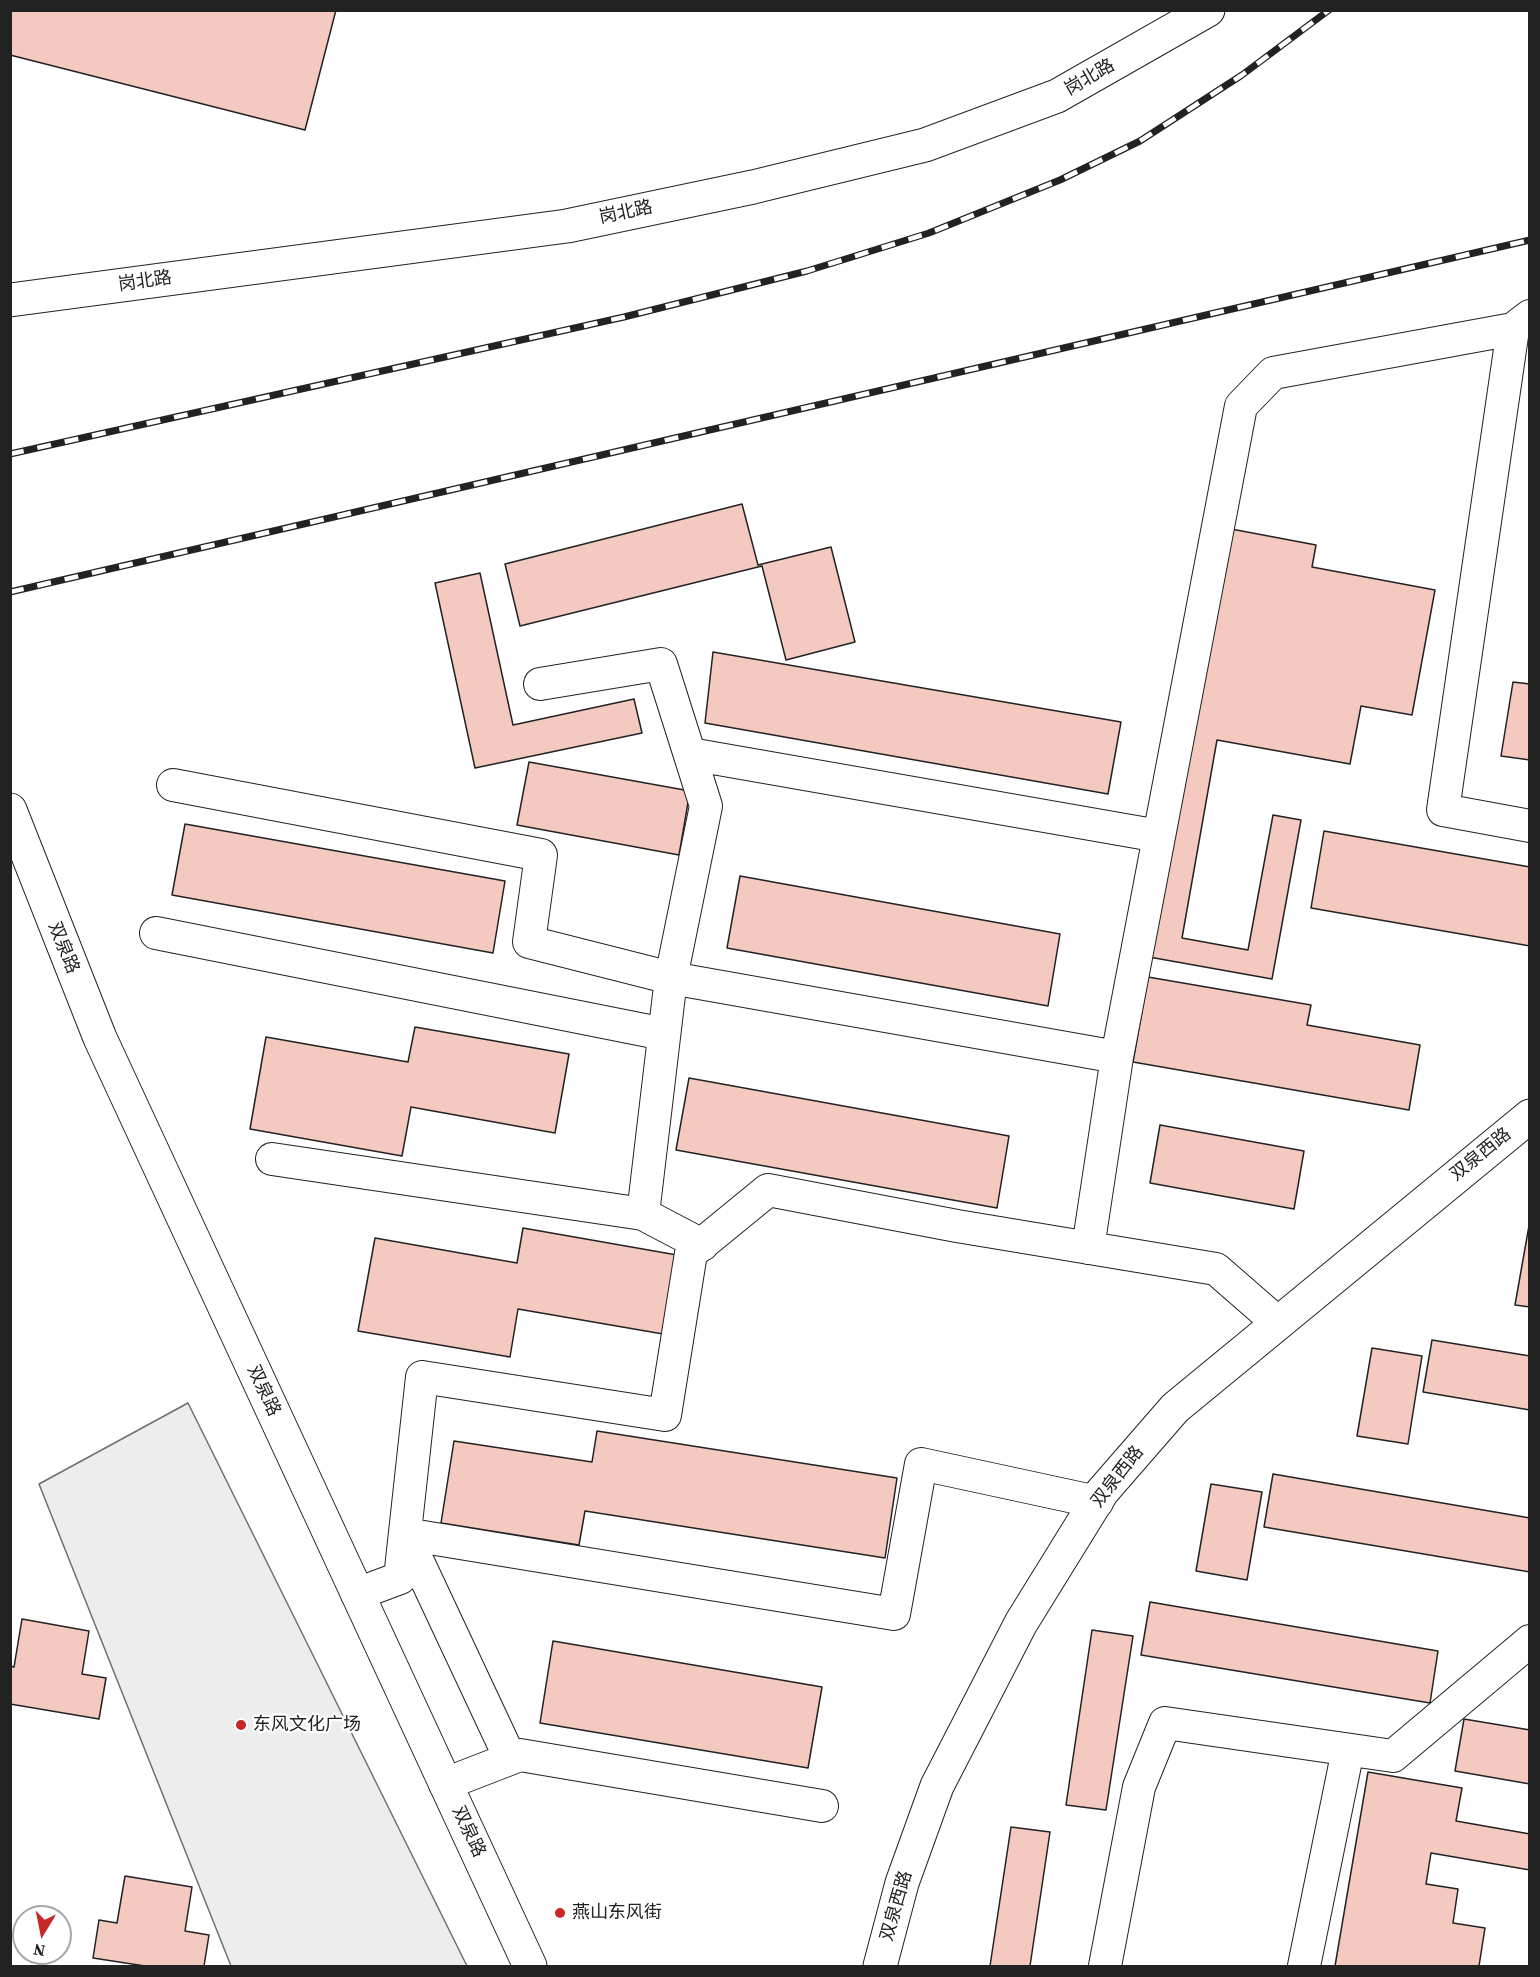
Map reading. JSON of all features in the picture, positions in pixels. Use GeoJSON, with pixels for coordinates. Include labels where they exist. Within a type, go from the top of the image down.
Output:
{"type":"FeatureCollection","features":[{"type":"Feature","properties":{"kind":"main road","name":"岗北路"},"geometry":{"type":"LineString","coordinates":[[10,300],[567,226],[753,187],[925,145],[1057,96],[1208,10]]}},
{"type":"Feature","properties":{"kind":"main road","name":"双泉路"},"geometry":{"type":"LineString","coordinates":[[10,810],[100,1038],[530,1966]]}},
{"type":"Feature","properties":{"kind":"main road","name":"双泉西路"},"geometry":{"type":"LineString","coordinates":[[880,1966],[902,1883],[937,1786],[1021,1623],[1102,1492],[1175,1408],[1530,1116]]}},
{"type":"Feature","properties":{"kind":"street"},"geometry":{"type":"LineString","coordinates":[[1088,1248],[1116,1057],[1240,406],[1273,373],[1521,323],[1443,810],[1530,826]]}},
{"type":"Feature","properties":{"kind":"street"},"geometry":{"type":"LineString","coordinates":[[540,684],[661,664],[706,806],[671,978],[643,1214]]}},
{"type":"Feature","properties":{"kind":"street"},"geometry":{"type":"LineString","coordinates":[[690,754],[1159,836]]}},
{"type":"Feature","properties":{"kind":"street"},"geometry":{"type":"LineString","coordinates":[[173,784],[541,855],[529,942],[671,978],[1116,1057]]}},
{"type":"Feature","properties":{"kind":"street"},"geometry":{"type":"LineString","coordinates":[[156,933],[664,1034]]}},
{"type":"Feature","properties":{"kind":"street"},"geometry":{"type":"LineString","coordinates":[[272,1159],[643,1214],[702,1245]]}},
{"type":"Feature","properties":{"kind":"street"},"geometry":{"type":"LineString","coordinates":[[357,1594],[400,1578],[422,1377],[665,1415],[692,1253],[768,1190],[1216,1269],[1278,1323]]}},
{"type":"Feature","properties":{"kind":"street"},"geometry":{"type":"LineString","coordinates":[[405,1534],[894,1614],[921,1464],[1097,1502]]}},
{"type":"Feature","properties":{"kind":"street"},"geometry":{"type":"LineString","coordinates":[[405,1534],[510,1758]]}},
{"type":"Feature","properties":{"kind":"street"},"geometry":{"type":"LineString","coordinates":[[1105,1966],[1138,1787],[1165,1723],[1393,1756],[1525,1650]]}},
{"type":"Feature","properties":{"kind":"street"},"geometry":{"type":"LineString","coordinates":[[1304,1966],[1348,1750]]}},
{"type":"Feature","properties":{"kind":"street"},"geometry":{"type":"LineString","coordinates":[[445,1784],[520,1755],[822,1806]]}},
{"type":"Feature","properties":{"kind":"shaded area","name":"东风文化广场"},"geometry":{"type":"Polygon","coordinates":[[[188,1403],[467,1966],[231,1966],[39,1484],[188,1403]]]}},
{"type":"Feature","properties":{"kind":"building"},"geometry":{"type":"Polygon","coordinates":[[[10,10],[336,10],[305,130],[10,55],[10,10]]]}},
{"type":"Feature","properties":{"kind":"building"},"geometry":{"type":"Polygon","coordinates":[[[742,504],[758,565],[831,547],[855,642],[786,660],[762,566],[520,626],[505,564],[742,504]]]}},
{"type":"Feature","properties":{"kind":"building"},"geometry":{"type":"Polygon","coordinates":[[[1226,528],[1316,545],[1312,567],[1435,590],[1412,715],[1361,706],[1350,764],[1217,740],[1182,938],[1248,950],[1273,815],[1301,820],[1272,979],[1149,957],[1226,528]]]}},
{"type":"Feature","properties":{"kind":"building"},"geometry":{"type":"Polygon","coordinates":[[[480,573],[513,725],[634,699],[642,733],[475,768],[435,583],[480,573]]]}},
{"type":"Feature","properties":{"kind":"building"},"geometry":{"type":"Polygon","coordinates":[[[713,652],[1121,722],[1108,794],[705,723],[713,652]]]}},
{"type":"Feature","properties":{"kind":"building"},"geometry":{"type":"Polygon","coordinates":[[[1513,682],[1530,684],[1530,760],[1501,756],[1513,682]]]}},
{"type":"Feature","properties":{"kind":"building"},"geometry":{"type":"Polygon","coordinates":[[[529,762],[690,791],[679,855],[517,825],[529,762]]]}},
{"type":"Feature","properties":{"kind":"building"},"geometry":{"type":"Polygon","coordinates":[[[185,824],[505,881],[493,953],[172,895],[185,824]]]}},
{"type":"Feature","properties":{"kind":"building"},"geometry":{"type":"Polygon","coordinates":[[[1324,831],[1530,867],[1530,946],[1311,908],[1324,831]]]}},
{"type":"Feature","properties":{"kind":"building"},"geometry":{"type":"Polygon","coordinates":[[[740,876],[1060,934],[1048,1006],[727,948],[740,876]]]}},
{"type":"Feature","properties":{"kind":"building"},"geometry":{"type":"Polygon","coordinates":[[[1148,977],[1311,1005],[1307,1025],[1420,1045],[1409,1110],[1133,1062],[1148,977]]]}},
{"type":"Feature","properties":{"kind":"building"},"geometry":{"type":"Polygon","coordinates":[[[415,1027],[569,1054],[555,1133],[411,1107],[402,1156],[250,1129],[266,1037],[408,1062],[415,1027]]]}},
{"type":"Feature","properties":{"kind":"building"},"geometry":{"type":"Polygon","coordinates":[[[689,1078],[1009,1136],[997,1208],[676,1150],[689,1078]]]}},
{"type":"Feature","properties":{"kind":"building"},"geometry":{"type":"Polygon","coordinates":[[[1160,1125],[1304,1151],[1294,1209],[1150,1183],[1160,1125]]]}},
{"type":"Feature","properties":{"kind":"building"},"geometry":{"type":"Polygon","coordinates":[[[1530,1220],[1530,1307],[1515,1305],[1530,1220]]]}},
{"type":"Feature","properties":{"kind":"building"},"geometry":{"type":"Polygon","coordinates":[[[523,1228],[677,1255],[663,1334],[518,1309],[510,1357],[358,1331],[375,1238],[517,1263],[523,1228]]]}},
{"type":"Feature","properties":{"kind":"building"},"geometry":{"type":"Polygon","coordinates":[[[1432,1340],[1530,1356],[1530,1410],[1423,1392],[1432,1340]]]}},
{"type":"Feature","properties":{"kind":"building"},"geometry":{"type":"Polygon","coordinates":[[[1372,1348],[1422,1356],[1408,1444],[1357,1436],[1372,1348]]]}},
{"type":"Feature","properties":{"kind":"building"},"geometry":{"type":"Polygon","coordinates":[[[597,1431],[897,1478],[885,1558],[585,1511],[579,1545],[441,1523],[454,1441],[592,1462],[597,1431]]]}},
{"type":"Feature","properties":{"kind":"building"},"geometry":{"type":"Polygon","coordinates":[[[1273,1474],[1530,1518],[1530,1572],[1264,1527],[1273,1474]]]}},
{"type":"Feature","properties":{"kind":"building"},"geometry":{"type":"Polygon","coordinates":[[[1211,1484],[1262,1492],[1247,1580],[1196,1571],[1211,1484]]]}},
{"type":"Feature","properties":{"kind":"building"},"geometry":{"type":"Polygon","coordinates":[[[1150,1602],[1438,1651],[1430,1703],[1141,1655],[1150,1602]]]}},
{"type":"Feature","properties":{"kind":"building"},"geometry":{"type":"Polygon","coordinates":[[[22,1619],[89,1631],[82,1674],[106,1678],[99,1719],[10,1704],[10,1666],[14,1667],[22,1619]]]}},
{"type":"Feature","properties":{"kind":"building"},"geometry":{"type":"Polygon","coordinates":[[[1092,1630],[1133,1636],[1106,1810],[1066,1805],[1092,1630]]]}},
{"type":"Feature","properties":{"kind":"building"},"geometry":{"type":"Polygon","coordinates":[[[553,1641],[822,1687],[808,1768],[540,1723],[553,1641]]]}},
{"type":"Feature","properties":{"kind":"building"},"geometry":{"type":"Polygon","coordinates":[[[1464,1719],[1530,1730],[1530,1784],[1455,1771],[1464,1719]]]}},
{"type":"Feature","properties":{"kind":"building"},"geometry":{"type":"Polygon","coordinates":[[[1368,1772],[1462,1788],[1456,1821],[1530,1834],[1530,1870],[1431,1853],[1426,1884],[1458,1889],[1453,1923],[1485,1928],[1479,1966],[1335,1966],[1368,1772]]]}},
{"type":"Feature","properties":{"kind":"building"},"geometry":{"type":"Polygon","coordinates":[[[1011,1827],[1050,1832],[1030,1966],[990,1966],[1011,1827]]]}},
{"type":"Feature","properties":{"kind":"building"},"geometry":{"type":"Polygon","coordinates":[[[125,1876],[192,1887],[185,1931],[209,1935],[204,1966],[145,1966],[93,1958],[99,1920],[117,1923],[125,1876]]]}},
{"type":"Feature","properties":{"kind":"railway"},"geometry":{"type":"LineString","coordinates":[[10,454],[624,317],[807,271],[929,233],[1060,180],[1140,141],[1242,75],[1329,10]]}},
{"type":"Feature","properties":{"kind":"railway"},"geometry":{"type":"LineString","coordinates":[[10,592],[1530,240]]}},
{"type":"Feature","properties":{"kind":"place","name":"东风文化广场"},"geometry":{"type":"Point","coordinates":[241,1725]}},
{"type":"Feature","properties":{"kind":"place","name":"燕山东风街"},"geometry":{"type":"Point","coordinates":[560,1913]}}]}
